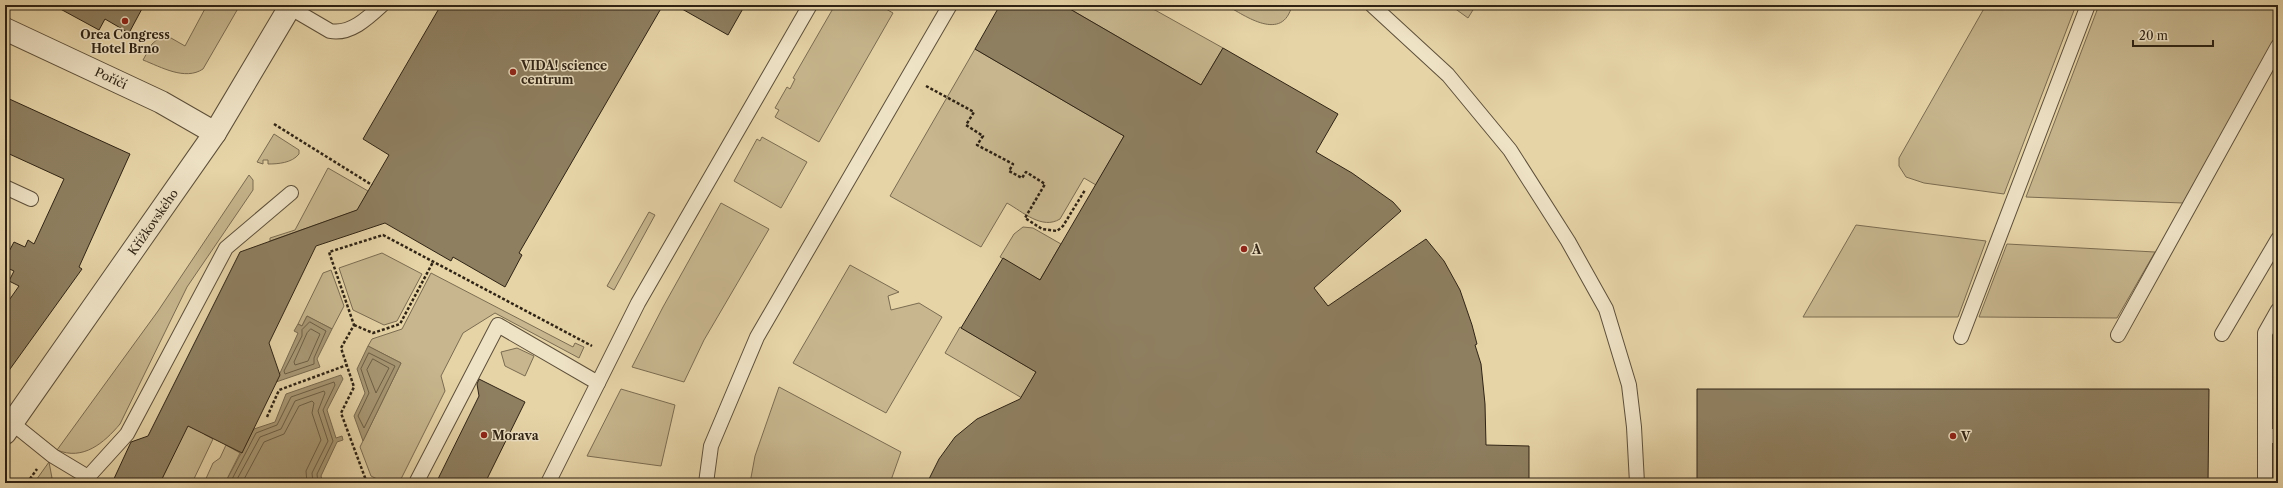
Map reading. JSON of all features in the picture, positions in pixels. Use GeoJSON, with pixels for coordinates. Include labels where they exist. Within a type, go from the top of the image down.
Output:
{"type":"FeatureCollection","features":[{"type":"Feature","properties":{"kind":"street","name":"Křížkovského"},"geometry":{"type":"LineString","coordinates":[[9,428],[215,133],[290,6]]}},
{"type":"Feature","properties":{"kind":"street","name":"Poříčí"},"geometry":{"type":"LineString","coordinates":[[5,29],[148,96],[215,133]]}},
{"type":"Feature","properties":{"kind":"lane"},"geometry":{"type":"LineString","coordinates":[[290,6],[330,31],[335,32],[353,28],[382,5]]}},
{"type":"Feature","properties":{"kind":"lane"},"geometry":{"type":"LineString","coordinates":[[548,483],[638,303],[810,5]]}},
{"type":"Feature","properties":{"kind":"lane"},"geometry":{"type":"LineString","coordinates":[[706,483],[710,446],[757,337],[950,5]]}},
{"type":"Feature","properties":{"kind":"lane"},"geometry":{"type":"LineString","coordinates":[[1372,5],[1448,75],[1510,150],[1568,241],[1606,309],[1629,385],[1634,427],[1637,483]]}},
{"type":"Feature","properties":{"kind":"lane"},"geometry":{"type":"LineString","coordinates":[[1961,337],[2088,5]]}},
{"type":"Feature","properties":{"kind":"lane"},"geometry":{"type":"LineString","coordinates":[[2118,335],[2278,46]]}},
{"type":"Feature","properties":{"kind":"lane"},"geometry":{"type":"LineString","coordinates":[[5,187],[31,199]]}},
{"type":"Feature","properties":{"kind":"lane"},"geometry":{"type":"LineString","coordinates":[[9,428],[53,456],[86,480],[127,434],[226,248],[290,193]]}},
{"type":"Feature","properties":{"kind":"lane"},"geometry":{"type":"LineString","coordinates":[[2222,334],[2278,239]]}},
{"type":"Feature","properties":{"kind":"lane"},"geometry":{"type":"LineString","coordinates":[[2265,483],[2271,436],[2265,332],[2278,310]]}},
{"type":"Feature","properties":{"kind":"lane"},"geometry":{"type":"LineString","coordinates":[[416,483],[498,325],[598,383]]}},
{"type":"Feature","properties":{"kind":"path"},"geometry":{"type":"LineString","coordinates":[[908,76],[974,112],[966,125],[983,136],[977,145],[1013,164],[1009,171],[1022,178],[1026,172],[1045,184],[1025,218],[1042,229],[1057,231],[1063,226],[1085,190]]}},
{"type":"Feature","properties":{"kind":"path"},"geometry":{"type":"LineString","coordinates":[[274,124],[372,185]]}},
{"type":"Feature","properties":{"kind":"path"},"geometry":{"type":"LineString","coordinates":[[433,262],[400,324],[373,333],[354,325],[329,252],[383,235],[611,356]]}},
{"type":"Feature","properties":{"kind":"path"},"geometry":{"type":"LineString","coordinates":[[354,325],[341,348],[354,387],[341,412],[367,483]]}},
{"type":"Feature","properties":{"kind":"path"},"geometry":{"type":"LineString","coordinates":[[267,417],[279,390],[346,365]]}},
{"type":"Feature","properties":{"kind":"shaded area"},"geometry":{"type":"Polygon","coordinates":[[[207,5],[240,5],[203,69],[189,74],[173,72],[143,60],[152,44],[160,37],[171,38],[185,46],[207,5]]]}},
{"type":"Feature","properties":{"kind":"shaded area"},"geometry":{"type":"Polygon","coordinates":[[[835,5],[879,5],[893,13],[819,142],[775,117],[779,110],[775,108],[787,87],[790,89],[795,79],[793,78],[835,5]]]}},
{"type":"Feature","properties":{"kind":"shaded area"},"geometry":{"type":"Polygon","coordinates":[[[1063,5],[1146,5],[1223,48],[1201,85],[1063,5]]]}},
{"type":"Feature","properties":{"kind":"shaded area"},"geometry":{"type":"Polygon","coordinates":[[[1226,5],[1292,5],[1287,16],[1281,23],[1272,25],[1253,20],[1226,5]]]}},
{"type":"Feature","properties":{"kind":"shaded area"},"geometry":{"type":"Polygon","coordinates":[[[1450,5],[1476,5],[1468,18],[1450,5]]]}},
{"type":"Feature","properties":{"kind":"shaded area"},"geometry":{"type":"Polygon","coordinates":[[[1986,5],[2076,5],[2004,194],[1924,183],[1906,177],[1899,166],[1899,158],[1986,5]]]}},
{"type":"Feature","properties":{"kind":"shaded area"},"geometry":{"type":"Polygon","coordinates":[[[2099,5],[2278,5],[2278,33],[2183,203],[2026,197],[2099,5]]]}},
{"type":"Feature","properties":{"kind":"shaded area"},"geometry":{"type":"Polygon","coordinates":[[[975,49],[1124,136],[1096,185],[1084,178],[1060,219],[1053,222],[1040,221],[1026,215],[1007,203],[981,247],[890,196],[975,49]]]}},
{"type":"Feature","properties":{"kind":"shaded area"},"geometry":{"type":"Polygon","coordinates":[[[274,134],[299,150],[299,154],[289,161],[280,163],[268,164],[268,160],[263,160],[263,164],[257,162],[274,134]]]}},
{"type":"Feature","properties":{"kind":"shaded area"},"geometry":{"type":"Polygon","coordinates":[[[762,137],[807,162],[781,208],[734,181],[757,139],[760,141],[762,137]]]}},
{"type":"Feature","properties":{"kind":"shaded area"},"geometry":{"type":"Polygon","coordinates":[[[328,168],[368,191],[358,210],[270,241],[270,238],[295,230],[328,168]]]}},
{"type":"Feature","properties":{"kind":"shaded area"},"geometry":{"type":"Polygon","coordinates":[[[249,175],[253,180],[253,190],[187,287],[120,424],[107,438],[84,452],[67,453],[57,450],[158,311],[249,175]]]}},
{"type":"Feature","properties":{"kind":"shaded area"},"geometry":{"type":"Polygon","coordinates":[[[721,203],[769,229],[704,340],[684,382],[632,367],[663,307],[721,203]]]}},
{"type":"Feature","properties":{"kind":"shaded area"},"geometry":{"type":"Polygon","coordinates":[[[649,212],[655,215],[614,290],[607,286],[649,212]]]}},
{"type":"Feature","properties":{"kind":"shaded area"},"geometry":{"type":"Polygon","coordinates":[[[1856,225],[1986,241],[1958,317],[1803,317],[1856,225]]]}},
{"type":"Feature","properties":{"kind":"shaded area"},"geometry":{"type":"Polygon","coordinates":[[[1023,227],[1033,228],[1061,244],[1040,280],[1000,257],[1014,234],[1023,227]]]}},
{"type":"Feature","properties":{"kind":"shaded area"},"geometry":{"type":"Polygon","coordinates":[[[2007,244],[2155,252],[2117,318],[1979,317],[2007,244]]]}},
{"type":"Feature","properties":{"kind":"shaded area"},"geometry":{"type":"Polygon","coordinates":[[[382,253],[422,274],[397,321],[384,325],[353,310],[339,268],[382,253]]]}},
{"type":"Feature","properties":{"kind":"shaded area"},"geometry":{"type":"Polygon","coordinates":[[[850,265],[899,292],[888,296],[891,310],[919,303],[942,317],[886,413],[793,363],[850,265]]]}},
{"type":"Feature","properties":{"kind":"shaded area"},"geometry":{"type":"Polygon","coordinates":[[[331,270],[344,306],[332,329],[307,316],[302,326],[298,324],[323,273],[331,270]]]}},
{"type":"Feature","properties":{"kind":"shaded area"},"geometry":{"type":"Polygon","coordinates":[[[431,273],[573,347],[575,343],[584,347],[579,358],[495,313],[463,333],[441,376],[445,391],[399,483],[385,483],[371,476],[360,447],[401,363],[368,346],[372,339],[402,329],[431,273]]]}},
{"type":"Feature","properties":{"kind":"shaded area"},"geometry":{"type":"Polygon","coordinates":[[[960,327],[1036,372],[1022,398],[945,353],[960,327]]]}},
{"type":"Feature","properties":{"kind":"shaded area"},"geometry":{"type":"Polygon","coordinates":[[[517,348],[534,356],[525,376],[505,366],[501,352],[517,348]]]}},
{"type":"Feature","properties":{"kind":"shaded area"},"geometry":{"type":"Polygon","coordinates":[[[779,387],[901,452],[890,483],[750,483],[755,456],[779,387]]]}},
{"type":"Feature","properties":{"kind":"shaded area"},"geometry":{"type":"Polygon","coordinates":[[[621,389],[675,405],[661,466],[587,456],[621,389]]]}},
{"type":"Feature","properties":{"kind":"shaded area"},"geometry":{"type":"Polygon","coordinates":[[[193,415],[210,422],[204,434],[213,439],[192,483],[146,483],[193,415]]]}},
{"type":"Feature","properties":{"kind":"shaded area"},"geometry":{"type":"Polygon","coordinates":[[[226,445],[240,453],[225,483],[204,483],[213,463],[220,458],[226,445]]]}},
{"type":"Feature","properties":{"kind":"shaded area"},"geometry":{"type":"Polygon","coordinates":[[[49,462],[52,478],[43,481],[43,483],[34,483],[49,462]]]}},
{"type":"Feature","properties":{"kind":"water"},"geometry":{"type":"Polygon","coordinates":[[[307,316],[332,329],[317,359],[320,367],[276,382],[298,333],[294,331],[298,324],[302,326],[307,316]]]}},
{"type":"Feature","properties":{"kind":"water"},"geometry":{"type":"Polygon","coordinates":[[[368,346],[401,363],[363,441],[354,416],[365,393],[357,369],[368,346]]]}},
{"type":"Feature","properties":{"kind":"water"},"geometry":{"type":"Polygon","coordinates":[[[341,375],[343,379],[327,410],[336,438],[342,436],[343,440],[337,442],[321,476],[323,483],[225,483],[254,429],[275,422],[286,394],[341,375]]]}},
{"type":"Feature","properties":{"kind":"building","name":"Orea Congress Hotel Brno"},"geometry":{"type":"Polygon","coordinates":[[[53,5],[144,5],[129,33],[105,19],[99,30],[53,5]]]}},
{"type":"Feature","properties":{"kind":"building"},"geometry":{"type":"Polygon","coordinates":[[[441,5],[663,5],[519,253],[522,255],[505,287],[453,257],[451,261],[385,223],[316,246],[269,343],[280,375],[242,453],[188,426],[160,483],[112,483],[131,442],[148,436],[240,252],[357,210],[389,155],[363,139],[441,5]]]}},
{"type":"Feature","properties":{"kind":"building"},"geometry":{"type":"Polygon","coordinates":[[[675,5],[745,5],[728,35],[675,5]]]}},
{"type":"Feature","properties":{"kind":"building","name":"A"},"geometry":{"type":"Polygon","coordinates":[[[1000,5],[1063,5],[1201,85],[1223,48],[1338,114],[1316,152],[1352,173],[1393,202],[1401,211],[1314,288],[1328,306],[1426,239],[1444,261],[1460,290],[1472,325],[1477,344],[1475,345],[1481,364],[1485,404],[1486,445],[1529,446],[1529,483],[927,483],[939,459],[955,437],[977,419],[1020,399],[1036,372],[961,328],[1003,258],[1040,280],[1124,136],[975,49],[1000,5]]]}},
{"type":"Feature","properties":{"kind":"building"},"geometry":{"type":"Polygon","coordinates":[[[5,97],[130,154],[79,267],[82,269],[5,376],[5,306],[19,286],[9,281],[14,271],[5,267],[5,259],[14,242],[25,247],[28,240],[34,244],[64,179],[5,152],[5,97]]]}},
{"type":"Feature","properties":{"kind":"building","name":"Morava"},"geometry":{"type":"Polygon","coordinates":[[[479,379],[525,402],[485,483],[436,483],[479,396],[477,384],[479,379]]]}},
{"type":"Feature","properties":{"kind":"building","name":"V"},"geometry":{"type":"Polygon","coordinates":[[[1697,389],[2209,389],[2208,483],[1697,483],[1697,389]]]}},
{"type":"Feature","properties":{"kind":"place","name":"Orea Congress Hotel Brno"},"geometry":{"type":"Point","coordinates":[125,21]}},
{"type":"Feature","properties":{"kind":"place","name":"VIDA! science centrum"},"geometry":{"type":"Point","coordinates":[513,72]}},
{"type":"Feature","properties":{"kind":"place","name":"A"},"geometry":{"type":"Point","coordinates":[1244,249]}},
{"type":"Feature","properties":{"kind":"place","name":"Morava"},"geometry":{"type":"Point","coordinates":[484,435]}},
{"type":"Feature","properties":{"kind":"place","name":"V"},"geometry":{"type":"Point","coordinates":[1953,436]}}]}
